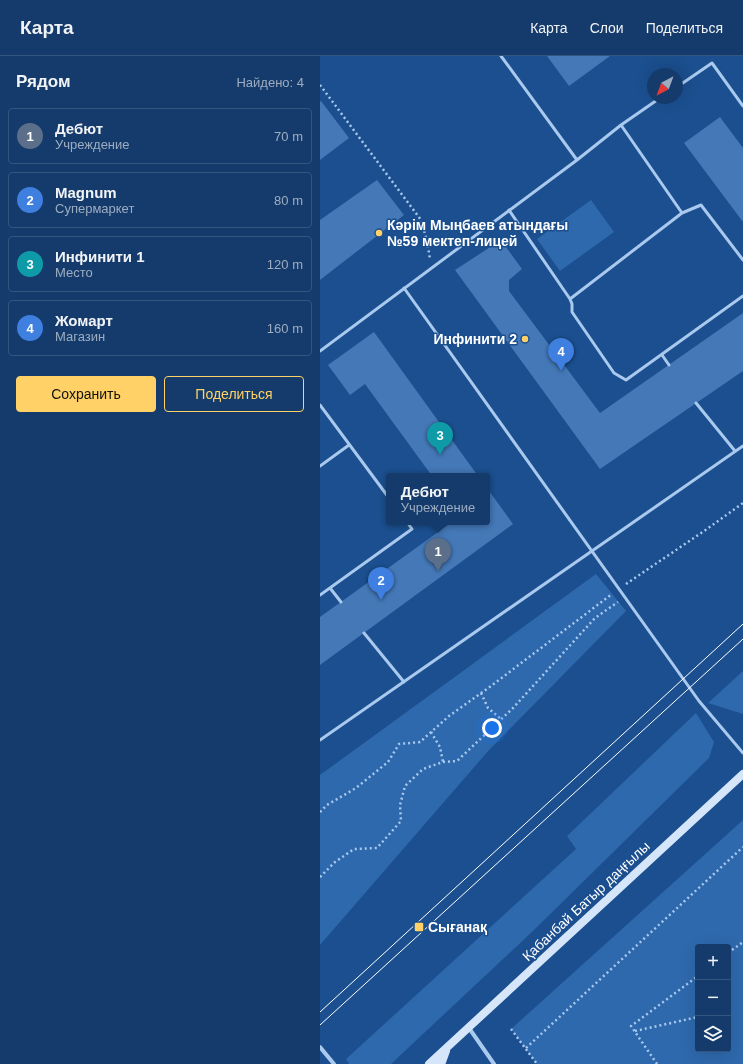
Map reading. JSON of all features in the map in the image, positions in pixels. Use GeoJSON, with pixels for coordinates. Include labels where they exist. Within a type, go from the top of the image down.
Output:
{"type":"FeatureCollection","features":[{"type":"Feature","properties":{"kind":"main road","name":"Қабанбай Батыр даңғылы"},"geometry":{"type":"LineString","coordinates":[[429,1064],[743,774]]}},
{"type":"Feature","properties":{"kind":"main road","name":"Қабанбай Батыр даңғылы"},"geometry":{"type":"LineString","coordinates":[[439,1064],[442,1062],[447,1048]]}},
{"type":"Feature","properties":{"kind":"street"},"geometry":{"type":"LineString","coordinates":[[469,1028],[494,1064]]}},
{"type":"Feature","properties":{"kind":"street"},"geometry":{"type":"LineString","coordinates":[[320,1047],[334,1064]]}},
{"type":"Feature","properties":{"kind":"lane"},"geometry":{"type":"LineString","coordinates":[[501,56],[577,160]]}},
{"type":"Feature","properties":{"kind":"lane"},"geometry":{"type":"LineString","coordinates":[[683,83],[712,63],[743,106]]}},
{"type":"Feature","properties":{"kind":"lane"},"geometry":{"type":"LineString","coordinates":[[320,351],[577,160],[621,124],[651,104]]}},
{"type":"Feature","properties":{"kind":"lane"},"geometry":{"type":"LineString","coordinates":[[621,124],[682,213]]}},
{"type":"Feature","properties":{"kind":"lane"},"geometry":{"type":"LineString","coordinates":[[570,299],[682,213],[700,205],[743,260]]}},
{"type":"Feature","properties":{"kind":"lane"},"geometry":{"type":"LineString","coordinates":[[509,210],[570,299],[572,304],[572,312],[614,372],[626,380],[743,296]]}},
{"type":"Feature","properties":{"kind":"lane"},"geometry":{"type":"LineString","coordinates":[[404,288],[699,701],[743,754]]}},
{"type":"Feature","properties":{"kind":"lane"},"geometry":{"type":"LineString","coordinates":[[662,355],[669,365]]}},
{"type":"Feature","properties":{"kind":"lane"},"geometry":{"type":"LineString","coordinates":[[696,403],[735,451]]}},
{"type":"Feature","properties":{"kind":"lane"},"geometry":{"type":"LineString","coordinates":[[320,405],[386,494]]}},
{"type":"Feature","properties":{"kind":"lane"},"geometry":{"type":"LineString","coordinates":[[320,466],[349,445]]}},
{"type":"Feature","properties":{"kind":"lane"},"geometry":{"type":"LineString","coordinates":[[320,740],[743,446]]}},
{"type":"Feature","properties":{"kind":"lane"},"geometry":{"type":"LineString","coordinates":[[320,595],[412,529],[409,525]]}},
{"type":"Feature","properties":{"kind":"lane"},"geometry":{"type":"LineString","coordinates":[[330,588],[341,602]]}},
{"type":"Feature","properties":{"kind":"lane"},"geometry":{"type":"LineString","coordinates":[[364,633],[404,682]]}},
{"type":"Feature","properties":{"kind":"path"},"geometry":{"type":"LineString","coordinates":[[320,85],[421,220],[432,267]]}},
{"type":"Feature","properties":{"kind":"path"},"geometry":{"type":"LineString","coordinates":[[320,812],[356,788],[388,762],[399,744],[420,742],[449,716],[619,589],[743,503]]}},
{"type":"Feature","properties":{"kind":"path"},"geometry":{"type":"LineString","coordinates":[[320,875],[335,862],[354,850],[377,848],[401,821],[400,805],[405,786],[423,770],[443,762],[458,761],[513,708],[595,618],[625,597]]}},
{"type":"Feature","properties":{"kind":"path"},"geometry":{"type":"LineString","coordinates":[[481,693],[488,708],[501,719]]}},
{"type":"Feature","properties":{"kind":"path"},"geometry":{"type":"LineString","coordinates":[[431,732],[440,746],[443,762]]}},
{"type":"Feature","properties":{"kind":"path"},"geometry":{"type":"LineString","coordinates":[[526,1048],[743,847]]}},
{"type":"Feature","properties":{"kind":"path"},"geometry":{"type":"LineString","coordinates":[[731,951],[743,942]]}},
{"type":"Feature","properties":{"kind":"path"},"geometry":{"type":"LineString","coordinates":[[657,1064],[631,1026],[695,978]]}},
{"type":"Feature","properties":{"kind":"path"},"geometry":{"type":"LineString","coordinates":[[634,1031],[695,1018]]}},
{"type":"Feature","properties":{"kind":"path"},"geometry":{"type":"LineString","coordinates":[[511,1029],[537,1064]]}},
{"type":"Feature","properties":{"kind":"shaded area"},"geometry":{"type":"Polygon","coordinates":[[[591,200],[614,232],[560,271],[537,239],[591,200]]]}},
{"type":"Feature","properties":{"kind":"shaded area"},"geometry":{"type":"Polygon","coordinates":[[[596,574],[626,611],[489,750],[320,945],[320,775],[596,574]]]}},
{"type":"Feature","properties":{"kind":"shaded area"},"geometry":{"type":"Polygon","coordinates":[[[743,671],[743,714],[708,703],[743,671]]]}},
{"type":"Feature","properties":{"kind":"shaded area"},"geometry":{"type":"Polygon","coordinates":[[[696,713],[714,742],[709,758],[533,931],[391,1064],[349,1064],[346,1059],[576,849],[567,836],[696,713]]]}},
{"type":"Feature","properties":{"kind":"shaded area"},"geometry":{"type":"Polygon","coordinates":[[[743,820],[743,1064],[537,1064],[511,1029],[743,820]]]}},
{"type":"Feature","properties":{"kind":"building"},"geometry":{"type":"Polygon","coordinates":[[[547,56],[610,56],[569,86],[547,56]]]}},
{"type":"Feature","properties":{"kind":"building"},"geometry":{"type":"Polygon","coordinates":[[[321,101],[349,138],[320,160],[320,102],[321,101]]]}},
{"type":"Feature","properties":{"kind":"building"},"geometry":{"type":"Polygon","coordinates":[[[720,117],[743,148],[743,222],[684,143],[720,117]]]}},
{"type":"Feature","properties":{"kind":"building"},"geometry":{"type":"Polygon","coordinates":[[[377,180],[404,215],[320,280],[320,220],[377,180]]]}},
{"type":"Feature","properties":{"kind":"building","name":"Инфинити 2"},"geometry":{"type":"Polygon","coordinates":[[[501,240],[522,269],[509,280],[509,291],[600,413],[743,313],[743,371],[600,469],[455,270],[501,240]]]}},
{"type":"Feature","properties":{"kind":"building"},"geometry":{"type":"Polygon","coordinates":[[[374,332],[476,473],[430,473],[365,384],[350,395],[328,365],[374,332]]]}},
{"type":"Feature","properties":{"kind":"building"},"geometry":{"type":"Polygon","coordinates":[[[490,492],[513,524],[320,665],[320,617],[448,525],[490,525],[490,492]]]}},
{"type":"Feature","properties":{"kind":"tram line"},"geometry":{"type":"LineString","coordinates":[[320,1012],[743,624]]}},
{"type":"Feature","properties":{"kind":"tram line"},"geometry":{"type":"LineString","coordinates":[[320,1025],[743,639]]}},
{"type":"Feature","properties":{"kind":"place","name":"Кәрім Мыңбаев атындағы №59 мектеп-лицей"},"geometry":{"type":"Point","coordinates":[379,233]}},
{"type":"Feature","properties":{"kind":"place","name":"Инфинити 2"},"geometry":{"type":"Point","coordinates":[525,339]}},
{"type":"Feature","properties":{"kind":"place","name":"Жомарт"},"geometry":{"type":"Point","coordinates":[561,371]}},
{"type":"Feature","properties":{"kind":"place","name":"Инфинити 1"},"geometry":{"type":"Point","coordinates":[440,455]}},
{"type":"Feature","properties":{"kind":"place","name":"Дебют"},"geometry":{"type":"Point","coordinates":[438,571]}},
{"type":"Feature","properties":{"kind":"place","name":"Magnum"},"geometry":{"type":"Point","coordinates":[381,600]}},
{"type":"Feature","properties":{"kind":"place","name":"Сығанақ"},"geometry":{"type":"Point","coordinates":[419,927]}}]}
